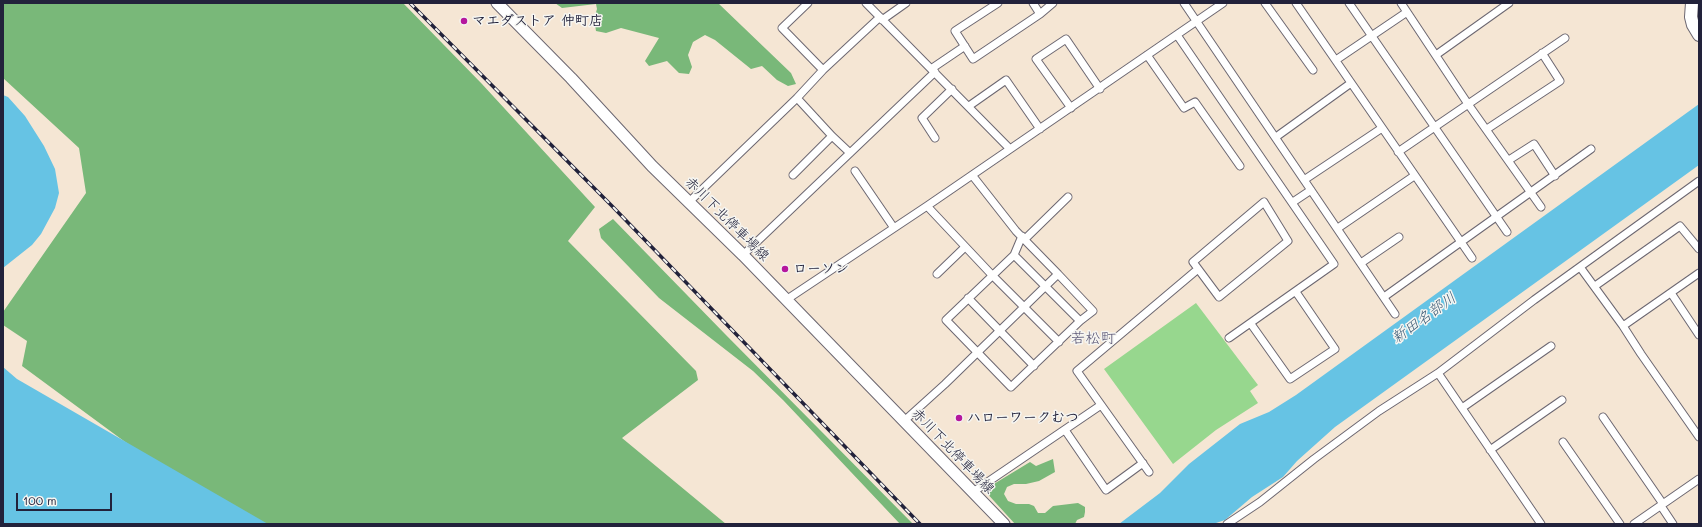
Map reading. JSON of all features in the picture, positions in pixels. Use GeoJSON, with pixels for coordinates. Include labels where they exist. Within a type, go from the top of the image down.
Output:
{"type":"FeatureCollection","features":[{"type":"Feature","properties":{"kind":"highway"},"geometry":{"type":"LineString","coordinates":[[1692,3],[1691,17],[1693,25],[1699,35]]}},
{"type":"Feature","properties":{"kind":"main road","name":"赤川下北停車場線"},"geometry":{"type":"LineString","coordinates":[[497,3],[570,78],[652,166],[743,255],[1004,524]]}},
{"type":"Feature","properties":{"kind":"street"},"geometry":{"type":"LineString","coordinates":[[808,3],[782,28],[823,70]]}},
{"type":"Feature","properties":{"kind":"street"},"geometry":{"type":"LineString","coordinates":[[866,3],[1010,149]]}},
{"type":"Feature","properties":{"kind":"street"},"geometry":{"type":"LineString","coordinates":[[689,202],[797,98],[823,70],[881,19],[906,3]]}},
{"type":"Feature","properties":{"kind":"street"},"geometry":{"type":"LineString","coordinates":[[998,3],[955,30],[973,59],[1040,14],[1053,3]]}},
{"type":"Feature","properties":{"kind":"street"},"geometry":{"type":"LineString","coordinates":[[1034,3],[1040,14]]}},
{"type":"Feature","properties":{"kind":"street"},"geometry":{"type":"LineString","coordinates":[[1184,3],[1395,314]]}},
{"type":"Feature","properties":{"kind":"street"},"geometry":{"type":"LineString","coordinates":[[786,300],[927,206],[1224,3]]}},
{"type":"Feature","properties":{"kind":"street"},"geometry":{"type":"LineString","coordinates":[[1265,3],[1313,70]]}},
{"type":"Feature","properties":{"kind":"street"},"geometry":{"type":"LineString","coordinates":[[1296,3],[1472,258]]}},
{"type":"Feature","properties":{"kind":"street"},"geometry":{"type":"LineString","coordinates":[[1349,3],[1507,232]]}},
{"type":"Feature","properties":{"kind":"street"},"geometry":{"type":"LineString","coordinates":[[1400,3],[1468,104],[1541,207]]}},
{"type":"Feature","properties":{"kind":"street"},"geometry":{"type":"LineString","coordinates":[[1436,55],[1509,3]]}},
{"type":"Feature","properties":{"kind":"street"},"geometry":{"type":"LineString","coordinates":[[1336,60],[1406,12]]}},
{"type":"Feature","properties":{"kind":"street"},"geometry":{"type":"LineString","coordinates":[[1177,35],[1293,202],[1334,264],[1251,324],[1229,338]]}},
{"type":"Feature","properties":{"kind":"street"},"geometry":{"type":"LineString","coordinates":[[1398,152],[1565,38]]}},
{"type":"Feature","properties":{"kind":"street"},"geometry":{"type":"LineString","coordinates":[[1071,108],[1036,59],[1066,39],[1100,88]]}},
{"type":"Feature","properties":{"kind":"street"},"geometry":{"type":"LineString","coordinates":[[743,255],[850,153],[933,70],[965,46]]}},
{"type":"Feature","properties":{"kind":"street"},"geometry":{"type":"LineString","coordinates":[[1487,129],[1560,81],[1542,53]]}},
{"type":"Feature","properties":{"kind":"street"},"geometry":{"type":"LineString","coordinates":[[1147,55],[1184,108],[1195,102],[1240,166]]}},
{"type":"Feature","properties":{"kind":"street"},"geometry":{"type":"LineString","coordinates":[[969,106],[1006,80],[1040,129]]}},
{"type":"Feature","properties":{"kind":"street"},"geometry":{"type":"LineString","coordinates":[[1276,137],[1351,83]]}},
{"type":"Feature","properties":{"kind":"street"},"geometry":{"type":"LineString","coordinates":[[935,138],[922,118],[952,89]]}},
{"type":"Feature","properties":{"kind":"street"},"geometry":{"type":"LineString","coordinates":[[797,98],[850,153]]}},
{"type":"Feature","properties":{"kind":"street"},"geometry":{"type":"LineString","coordinates":[[1304,180],[1382,128]]}},
{"type":"Feature","properties":{"kind":"street"},"geometry":{"type":"LineString","coordinates":[[793,175],[832,136]]}},
{"type":"Feature","properties":{"kind":"street"},"geometry":{"type":"LineString","coordinates":[[1509,160],[1534,144],[1554,176]]}},
{"type":"Feature","properties":{"kind":"street"},"geometry":{"type":"LineString","coordinates":[[1384,297],[1591,149]]}},
{"type":"Feature","properties":{"kind":"street"},"geometry":{"type":"LineString","coordinates":[[855,171],[894,228]]}},
{"type":"Feature","properties":{"kind":"street"},"geometry":{"type":"LineString","coordinates":[[972,175],[1016,231],[1024,238],[1093,311],[1080,321],[1011,387],[946,320],[1014,255],[1024,238],[1068,197]]}},
{"type":"Feature","properties":{"kind":"street"},"geometry":{"type":"LineString","coordinates":[[1338,228],[1414,176]]}},
{"type":"Feature","properties":{"kind":"street"},"geometry":{"type":"LineString","coordinates":[[1227,524],[1260,502],[1314,459],[1379,411],[1438,373],[1580,267],[1699,181]]}},
{"type":"Feature","properties":{"kind":"street"},"geometry":{"type":"LineString","coordinates":[[1293,202],[1311,190]]}},
{"type":"Feature","properties":{"kind":"street"},"geometry":{"type":"LineString","coordinates":[[1264,202],[1288,240],[1219,297],[1198,270],[1193,262],[1264,202]]}},
{"type":"Feature","properties":{"kind":"street"},"geometry":{"type":"LineString","coordinates":[[927,206],[1024,308],[1059,342]]}},
{"type":"Feature","properties":{"kind":"street"},"geometry":{"type":"LineString","coordinates":[[1595,286],[1680,226],[1699,249]]}},
{"type":"Feature","properties":{"kind":"street"},"geometry":{"type":"LineString","coordinates":[[1361,263],[1399,237]]}},
{"type":"Feature","properties":{"kind":"street"},"geometry":{"type":"LineString","coordinates":[[937,274],[965,247]]}},
{"type":"Feature","properties":{"kind":"street"},"geometry":{"type":"LineString","coordinates":[[1014,255],[1080,321]]}},
{"type":"Feature","properties":{"kind":"street"},"geometry":{"type":"LineString","coordinates":[[1580,267],[1595,286],[1699,437]]}},
{"type":"Feature","properties":{"kind":"street"},"geometry":{"type":"LineString","coordinates":[[1149,472],[1077,371],[1198,270]]}},
{"type":"Feature","properties":{"kind":"street"},"geometry":{"type":"LineString","coordinates":[[1623,326],[1699,273]]}},
{"type":"Feature","properties":{"kind":"street"},"geometry":{"type":"LineString","coordinates":[[904,421],[945,384],[1058,274]]}},
{"type":"Feature","properties":{"kind":"street"},"geometry":{"type":"LineString","coordinates":[[1251,324],[1290,379],[1334,349],[1296,292]]}},
{"type":"Feature","properties":{"kind":"street"},"geometry":{"type":"LineString","coordinates":[[1671,293],[1699,335]]}},
{"type":"Feature","properties":{"kind":"street"},"geometry":{"type":"LineString","coordinates":[[968,298],[1034,366]]}},
{"type":"Feature","properties":{"kind":"street"},"geometry":{"type":"LineString","coordinates":[[1462,408],[1551,346]]}},
{"type":"Feature","properties":{"kind":"street"},"geometry":{"type":"LineString","coordinates":[[1438,373],[1541,524]]}},
{"type":"Feature","properties":{"kind":"street"},"geometry":{"type":"LineString","coordinates":[[1490,450],[1562,400]]}},
{"type":"Feature","properties":{"kind":"street"},"geometry":{"type":"LineString","coordinates":[[973,492],[1101,405]]}},
{"type":"Feature","properties":{"kind":"street"},"geometry":{"type":"LineString","coordinates":[[1603,417],[1673,524]]}},
{"type":"Feature","properties":{"kind":"street"},"geometry":{"type":"LineString","coordinates":[[1065,430],[1106,490],[1143,462]]}},
{"type":"Feature","properties":{"kind":"street"},"geometry":{"type":"LineString","coordinates":[[1563,442],[1620,524]]}},
{"type":"Feature","properties":{"kind":"street"},"geometry":{"type":"LineString","coordinates":[[1634,524],[1699,479]]}},
{"type":"Feature","properties":{"kind":"green space"},"geometry":{"type":"Polygon","coordinates":[[[3,3],[403,3],[482,84],[595,207],[568,241],[696,371],[698,380],[622,438],[726,524],[256,524],[189,489],[22,366],[27,341],[3,325],[3,312],[86,193],[79,148],[3,78],[3,3]]]}},
{"type":"Feature","properties":{"kind":"green space"},"geometry":{"type":"Polygon","coordinates":[[[555,3],[718,3],[791,73],[796,84],[788,86],[777,80],[762,66],[751,69],[715,40],[705,35],[693,42],[688,55],[692,67],[689,74],[679,73],[667,61],[649,66],[645,61],[659,38],[621,28],[606,33],[596,31],[594,19],[597,9],[596,4],[562,8],[555,3]]]}},
{"type":"Feature","properties":{"kind":"green space"},"geometry":{"type":"Polygon","coordinates":[[[613,219],[913,524],[900,524],[783,400],[753,371],[659,298],[601,238],[599,229],[613,219]]]}},
{"type":"Feature","properties":{"kind":"green space"},"geometry":{"type":"Polygon","coordinates":[[[1196,303],[1258,385],[1250,391],[1258,403],[1216,430],[1173,464],[1104,369],[1196,303]]]}},
{"type":"Feature","properties":{"kind":"green space"},"geometry":{"type":"Polygon","coordinates":[[[1053,459],[1055,472],[1039,481],[1026,484],[1014,484],[1007,487],[1004,494],[1008,501],[1016,504],[1029,504],[1034,506],[1038,513],[1045,513],[1053,506],[1078,503],[1085,507],[1085,512],[1084,517],[1077,520],[1075,524],[1015,524],[984,490],[1030,462],[1036,466],[1053,459]]]}},
{"type":"Feature","properties":{"kind":"water"},"geometry":{"type":"Polygon","coordinates":[[[3,95],[8,97],[25,116],[44,146],[55,169],[59,193],[55,208],[41,234],[32,245],[3,268],[3,95]]]}},
{"type":"Feature","properties":{"kind":"water","name":"新田名部川"},"geometry":{"type":"Polygon","coordinates":[[[1699,104],[1699,165],[1335,427],[1297,461],[1283,477],[1252,497],[1225,520],[1213,524],[1119,524],[1160,493],[1189,464],[1240,424],[1269,412],[1296,395],[1699,104]]]}},
{"type":"Feature","properties":{"kind":"water"},"geometry":{"type":"Polygon","coordinates":[[[3,367],[17,379],[268,524],[3,524],[3,367]]]}},
{"type":"Feature","properties":{"kind":"railway"},"geometry":{"type":"LineString","coordinates":[[410,3],[612,206],[920,524]]}},
{"type":"Feature","properties":{"kind":"place","name":"マエダストア 仲町店"},"geometry":{"type":"Point","coordinates":[464,21]}},
{"type":"Feature","properties":{"kind":"place","name":"ローソン"},"geometry":{"type":"Point","coordinates":[785,269]}},
{"type":"Feature","properties":{"kind":"place","name":"ハローワークむつ"},"geometry":{"type":"Point","coordinates":[959,418]}},
{"type":"Feature","properties":{"kind":"district","name":"若松町"},"geometry":{"type":"Point","coordinates":[1093,338]}}]}
